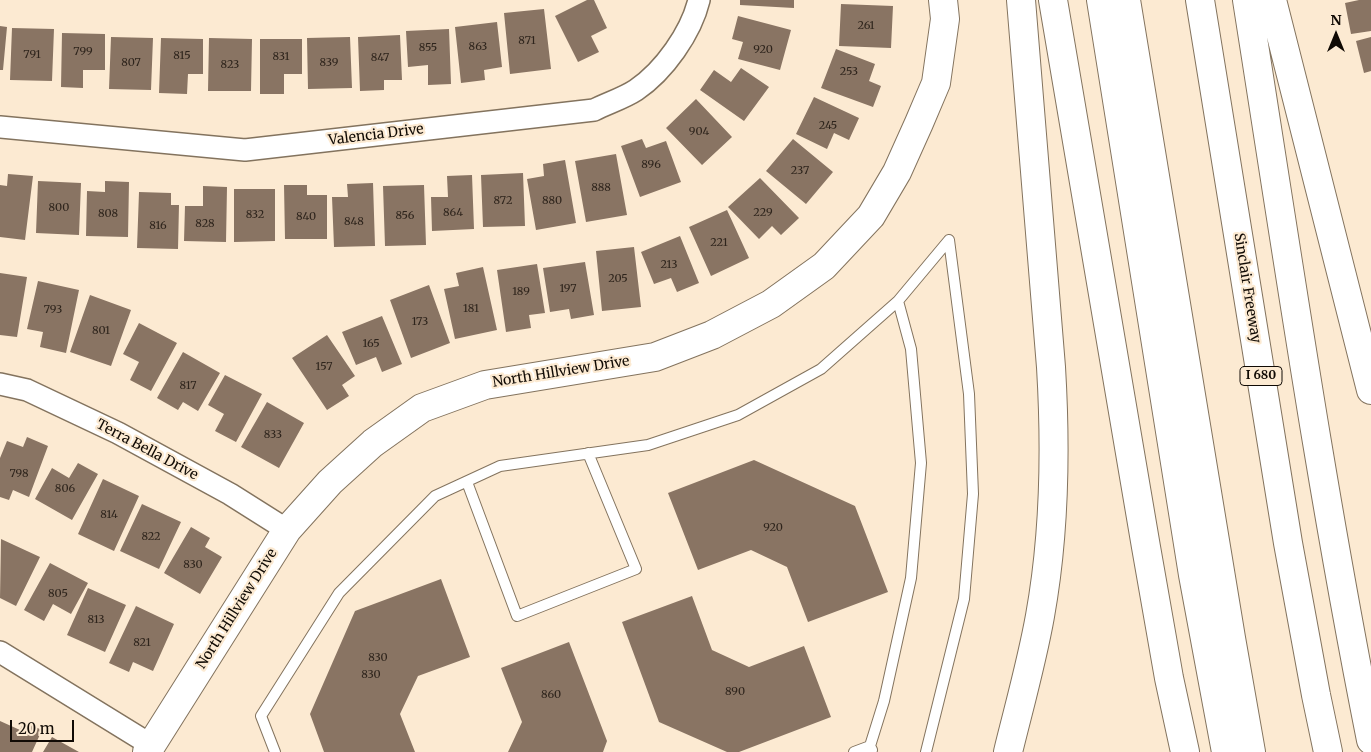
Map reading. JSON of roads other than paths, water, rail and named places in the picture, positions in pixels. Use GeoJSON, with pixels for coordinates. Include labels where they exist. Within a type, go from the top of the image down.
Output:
{"type":"FeatureCollection","features":[{"type":"Feature","properties":{"kind":"main road","name":"North Hillview Drive"},"geometry":{"type":"LineString","coordinates":[[149,749],[287,530],[330,482],[373,443],[422,408],[485,385],[655,357],[712,334],[771,304],[824,266],[872,216],[897,172],[919,123],[936,82],[945,19],[943,0]]}},
{"type":"Feature","properties":{"kind":"main road"},"geometry":{"type":"LineString","coordinates":[[1008,752],[1040,616],[1050,542],[1054,477],[1054,424],[1050,366],[1021,0]]}},
{"type":"Feature","properties":{"kind":"main road"},"geometry":{"type":"LineString","coordinates":[[1053,0],[1156,603],[1185,752]]}},
{"type":"Feature","properties":{"kind":"main road"},"geometry":{"type":"LineString","coordinates":[[1101,0],[1191,565],[1226,752]]}},
{"type":"Feature","properties":{"kind":"main road"},"geometry":{"type":"LineString","coordinates":[[1126,0],[1251,752]]}},
{"type":"Feature","properties":{"kind":"main road","name":"Sinclair Freeway"},"geometry":{"type":"LineString","coordinates":[[1200,0],[1288,543],[1328,752]]}},
{"type":"Feature","properties":{"kind":"main road"},"geometry":{"type":"LineString","coordinates":[[1247,0],[1328,504],[1371,740]]}},
{"type":"Feature","properties":{"kind":"main road"},"geometry":{"type":"LineString","coordinates":[[1272,0],[1371,390]]}},
{"type":"Feature","properties":{"kind":"street","name":"Valencia Drive"},"geometry":{"type":"LineString","coordinates":[[0,127],[244,150],[594,110],[636,90],[667,62],[687,32],[699,0]]}},
{"type":"Feature","properties":{"kind":"street","name":"Terra Bella Drive"},"geometry":{"type":"LineString","coordinates":[[0,384],[27,390],[118,434],[230,494],[287,530]]}},
{"type":"Feature","properties":{"kind":"street"},"geometry":{"type":"LineString","coordinates":[[0,652],[149,749]]}},
{"type":"Feature","properties":{"kind":"lane"},"geometry":{"type":"LineString","coordinates":[[275,752],[261,716],[339,593],[435,496],[500,466],[648,445],[738,415],[821,369],[898,301],[949,240],[969,394],[973,494],[964,599],[926,752]]}},
{"type":"Feature","properties":{"kind":"lane"},"geometry":{"type":"LineString","coordinates":[[854,752],[872,749],[911,578],[921,463],[911,349],[898,301]]}},
{"type":"Feature","properties":{"kind":"lane"},"geometry":{"type":"LineString","coordinates":[[467,482],[517,616],[636,569],[588,453]]}}]}
